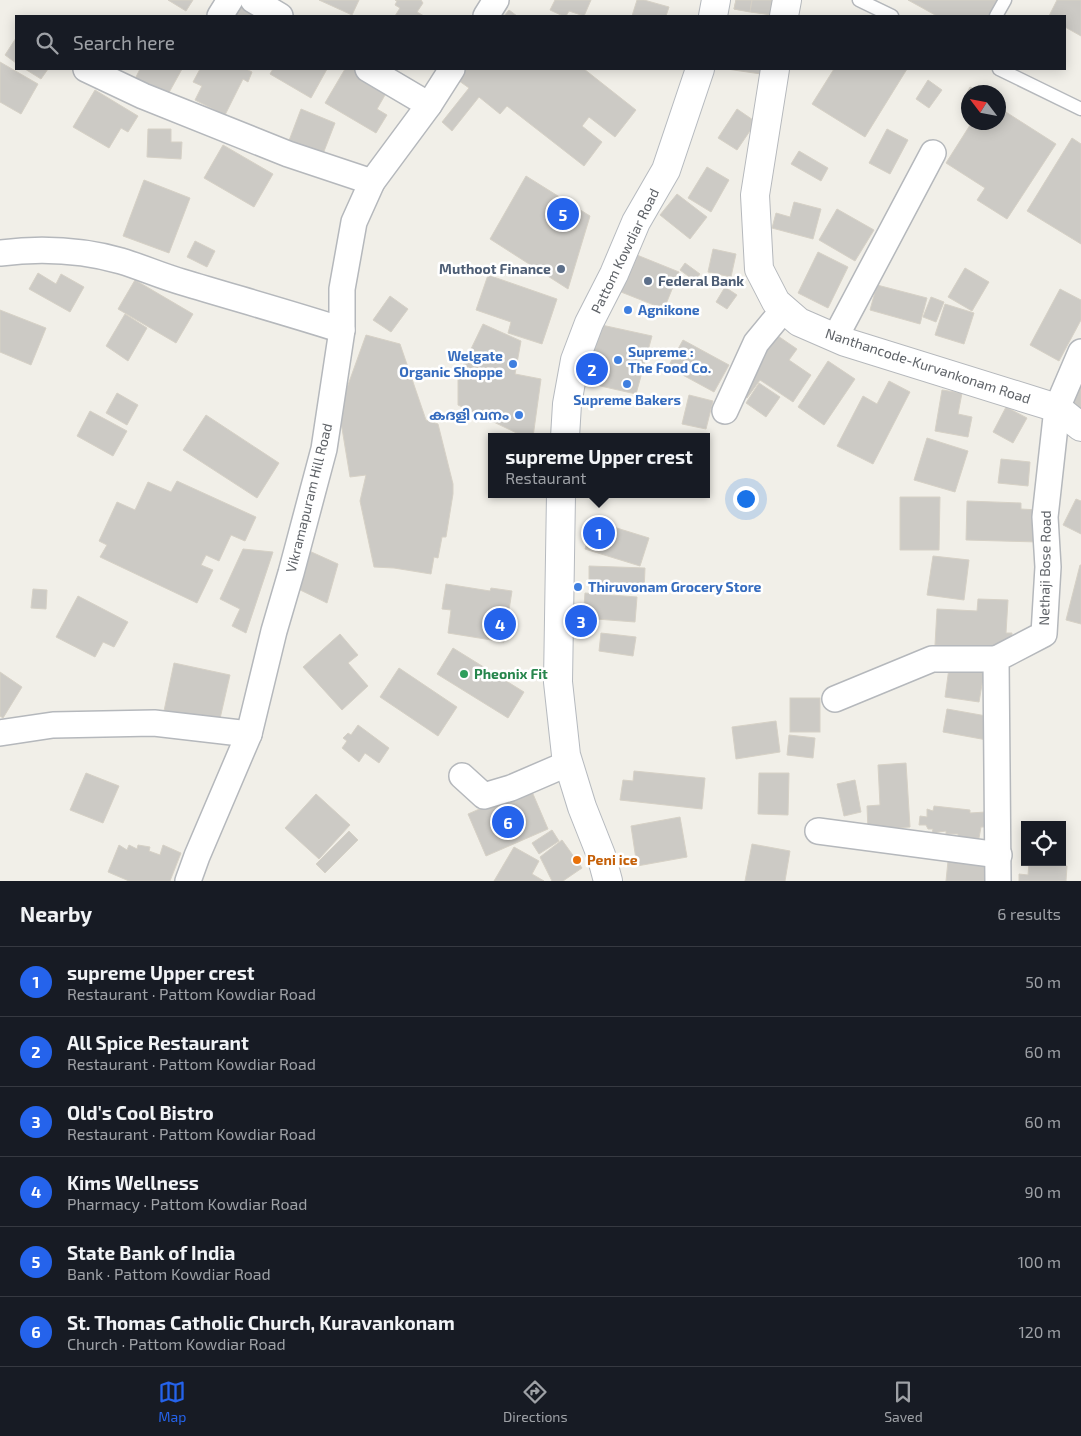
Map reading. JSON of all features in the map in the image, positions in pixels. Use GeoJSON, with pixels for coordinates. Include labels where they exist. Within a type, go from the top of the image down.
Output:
{"type":"FeatureCollection","features":[{"type":"Feature","properties":{"kind":"main road"},"geometry":{"type":"LineString","coordinates":[[713,15],[716,0]]}},
{"type":"Feature","properties":{"kind":"main road"},"geometry":{"type":"LineString","coordinates":[[784,15],[787,0]]}},
{"type":"Feature","properties":{"kind":"main road","name":"Pattom Kowdiar Road"},"geometry":{"type":"LineString","coordinates":[[565,433],[567,404],[575,360],[636,222],[666,170],[700,70]]}},
{"type":"Feature","properties":{"kind":"main road","name":"Nanthancode-Kurvankonam Road"},"geometry":{"type":"LineString","coordinates":[[776,70],[755,195],[759,269],[776,302],[799,322],[845,342],[1057,408],[1081,427]]}},
{"type":"Feature","properties":{"kind":"main road"},"geometry":{"type":"LineString","coordinates":[[561,498],[558,682],[566,755],[608,881]]}},
{"type":"Feature","properties":{"kind":"street"},"geometry":{"type":"LineString","coordinates":[[221,15],[230,0]]}},
{"type":"Feature","properties":{"kind":"street"},"geometry":{"type":"LineString","coordinates":[[253,0],[278,15]]}},
{"type":"Feature","properties":{"kind":"street"},"geometry":{"type":"LineString","coordinates":[[487,15],[496,0]]}},
{"type":"Feature","properties":{"kind":"street"},"geometry":{"type":"LineString","coordinates":[[88,70],[143,96],[288,154],[372,182]]}},
{"type":"Feature","properties":{"kind":"street"},"geometry":{"type":"LineString","coordinates":[[370,70],[429,106]]}},
{"type":"Feature","properties":{"kind":"street","name":"Vikramapuram Hill Road"},"geometry":{"type":"LineString","coordinates":[[188,881],[249,734],[274,631],[324,449],[342,330],[342,289],[354,222],[372,182],[429,106],[451,70]]}},
{"type":"Feature","properties":{"kind":"street"},"geometry":{"type":"LineString","coordinates":[[836,338],[934,153]]}},
{"type":"Feature","properties":{"kind":"street"},"geometry":{"type":"LineString","coordinates":[[0,253],[37,250],[68,251],[120,261],[181,282],[269,306],[342,330]]}},
{"type":"Feature","properties":{"kind":"street"},"geometry":{"type":"LineString","coordinates":[[725,411],[756,343],[784,308]]}},
{"type":"Feature","properties":{"kind":"street","name":"Nethaji Bose Road"},"geometry":{"type":"LineString","coordinates":[[996,659],[1044,634],[1048,567],[1045,517],[1057,408],[1081,352]]}},
{"type":"Feature","properties":{"kind":"street"},"geometry":{"type":"LineString","coordinates":[[835,699],[932,659],[996,659],[998,881]]}},
{"type":"Feature","properties":{"kind":"street"},"geometry":{"type":"LineString","coordinates":[[0,734],[53,725],[154,723],[249,734]]}},
{"type":"Feature","properties":{"kind":"street"},"geometry":{"type":"LineString","coordinates":[[462,776],[484,796],[510,788],[569,763]]}},
{"type":"Feature","properties":{"kind":"street"},"geometry":{"type":"LineString","coordinates":[[818,831],[999,855]]}},
{"type":"Feature","properties":{"kind":"lane"},"geometry":{"type":"LineString","coordinates":[[859,0],[890,15]]}},
{"type":"Feature","properties":{"kind":"lane"},"geometry":{"type":"LineString","coordinates":[[997,15],[1005,0]]}},
{"type":"Feature","properties":{"kind":"lane"},"geometry":{"type":"LineString","coordinates":[[1001,70],[1081,109]]}},
{"type":"Feature","properties":{"kind":"building"},"geometry":{"type":"Polygon","coordinates":[[[168,0],[193,0],[186,11],[168,0]]]}},
{"type":"Feature","properties":{"kind":"building"},"geometry":{"type":"Polygon","coordinates":[[[319,0],[359,0],[352,15],[319,0]]]}},
{"type":"Feature","properties":{"kind":"building"},"geometry":{"type":"Polygon","coordinates":[[[395,0],[421,0],[423,3],[417,12],[422,15],[396,15],[400,8],[395,5],[397,1],[395,0]]]}},
{"type":"Feature","properties":{"kind":"building"},"geometry":{"type":"Polygon","coordinates":[[[555,0],[591,0],[584,15],[569,11],[567,15],[561,15],[550,10],[555,0]]]}},
{"type":"Feature","properties":{"kind":"building"},"geometry":{"type":"Polygon","coordinates":[[[637,0],[669,7],[666,15],[632,15],[637,0]]]}},
{"type":"Feature","properties":{"kind":"building"},"geometry":{"type":"Polygon","coordinates":[[[736,0],[776,0],[773,15],[734,9],[736,0]]]}},
{"type":"Feature","properties":{"kind":"building"},"geometry":{"type":"Polygon","coordinates":[[[736,0],[752,0],[750,12],[734,9],[736,0]]]}},
{"type":"Feature","properties":{"kind":"building"},"geometry":{"type":"Polygon","coordinates":[[[752,0],[776,0],[773,15],[750,12],[752,0]]]}},
{"type":"Feature","properties":{"kind":"building"},"geometry":{"type":"Polygon","coordinates":[[[908,0],[999,0],[991,15],[935,15],[908,0]]]}},
{"type":"Feature","properties":{"kind":"building"},"geometry":{"type":"Polygon","coordinates":[[[1057,0],[1081,0],[1081,36],[1066,28],[1066,15],[1050,15],[1057,0]]]}},
{"type":"Feature","properties":{"kind":"building"},"geometry":{"type":"Polygon","coordinates":[[[239,1],[263,15],[231,15],[239,1]]]}},
{"type":"Feature","properties":{"kind":"building"},"geometry":{"type":"Polygon","coordinates":[[[509,10],[516,15],[505,15],[509,10]]]}},
{"type":"Feature","properties":{"kind":"building"},"geometry":{"type":"Polygon","coordinates":[[[15,40],[15,62],[5,55],[15,40]]]}},
{"type":"Feature","properties":{"kind":"building"},"geometry":{"type":"Polygon","coordinates":[[[0,62],[38,84],[21,114],[0,102],[0,62]]]}},
{"type":"Feature","properties":{"kind":"building"},"geometry":{"type":"Polygon","coordinates":[[[27,70],[47,70],[41,79],[27,70]]]}},
{"type":"Feature","properties":{"kind":"building"},"geometry":{"type":"Polygon","coordinates":[[[140,70],[181,70],[166,98],[134,81],[140,70]]]}},
{"type":"Feature","properties":{"kind":"building"},"geometry":{"type":"Polygon","coordinates":[[[199,70],[248,70],[252,72],[248,82],[243,79],[225,115],[195,100],[202,86],[193,82],[199,70]]]}},
{"type":"Feature","properties":{"kind":"building"},"geometry":{"type":"Polygon","coordinates":[[[272,70],[326,70],[311,98],[270,74],[272,70]]]}},
{"type":"Feature","properties":{"kind":"building"},"geometry":{"type":"Polygon","coordinates":[[[344,70],[359,70],[389,88],[377,109],[387,115],[376,133],[325,103],[344,70]]]}},
{"type":"Feature","properties":{"kind":"building"},"geometry":{"type":"Polygon","coordinates":[[[462,70],[585,70],[636,110],[615,137],[589,117],[582,126],[602,142],[584,166],[507,106],[500,114],[479,97],[452,131],[442,122],[469,88],[455,78],[462,70]]]}},
{"type":"Feature","properties":{"kind":"building"},"geometry":{"type":"Polygon","coordinates":[[[734,70],[762,70],[761,74],[734,70]]]}},
{"type":"Feature","properties":{"kind":"building"},"geometry":{"type":"Polygon","coordinates":[[[833,70],[906,70],[865,137],[812,104],[833,70]]]}},
{"type":"Feature","properties":{"kind":"building"},"geometry":{"type":"Polygon","coordinates":[[[928,80],[942,90],[929,108],[916,99],[928,80]]]}},
{"type":"Feature","properties":{"kind":"building"},"geometry":{"type":"Polygon","coordinates":[[[95,90],[138,116],[128,132],[121,128],[109,148],[73,127],[95,90]]]}},
{"type":"Feature","properties":{"kind":"building"},"geometry":{"type":"Polygon","coordinates":[[[301,109],[335,123],[321,159],[287,146],[301,109]]]}},
{"type":"Feature","properties":{"kind":"building"},"geometry":{"type":"Polygon","coordinates":[[[737,109],[756,122],[737,150],[718,138],[737,109]]]}},
{"type":"Feature","properties":{"kind":"building"},"geometry":{"type":"Polygon","coordinates":[[[1006,112],[1056,144],[1007,219],[977,200],[985,188],[946,163],[967,130],[1006,130],[1006,112]]]}},
{"type":"Feature","properties":{"kind":"building"},"geometry":{"type":"Polygon","coordinates":[[[148,129],[171,129],[171,142],[182,142],[181,159],[147,157],[148,129]]]}},
{"type":"Feature","properties":{"kind":"building"},"geometry":{"type":"Polygon","coordinates":[[[887,129],[908,140],[890,174],[869,163],[887,129]]]}},
{"type":"Feature","properties":{"kind":"building"},"geometry":{"type":"Polygon","coordinates":[[[1072,138],[1081,144],[1081,244],[1027,211],[1072,138]]]}},
{"type":"Feature","properties":{"kind":"building"},"geometry":{"type":"Polygon","coordinates":[[[223,145],[273,174],[254,207],[204,178],[223,145]]]}},
{"type":"Feature","properties":{"kind":"building"},"geometry":{"type":"Polygon","coordinates":[[[799,151],[828,168],[821,181],[791,164],[799,151]]]}},
{"type":"Feature","properties":{"kind":"building"},"geometry":{"type":"Polygon","coordinates":[[[707,167],[729,180],[711,212],[688,198],[707,167]]]}},
{"type":"Feature","properties":{"kind":"building"},"geometry":{"type":"Polygon","coordinates":[[[526,176],[590,216],[568,289],[490,239],[526,176]]]}},
{"type":"Feature","properties":{"kind":"building"},"geometry":{"type":"Polygon","coordinates":[[[144,180],[190,198],[169,253],[123,236],[144,180]]]}},
{"type":"Feature","properties":{"kind":"building"},"geometry":{"type":"Polygon","coordinates":[[[677,194],[707,217],[690,239],[660,215],[677,194]]]}},
{"type":"Feature","properties":{"kind":"building"},"geometry":{"type":"Polygon","coordinates":[[[794,202],[821,209],[813,239],[772,228],[776,213],[790,217],[794,202]]]}},
{"type":"Feature","properties":{"kind":"building"},"geometry":{"type":"Polygon","coordinates":[[[837,209],[874,230],[855,261],[819,240],[837,209]]]}},
{"type":"Feature","properties":{"kind":"building"},"geometry":{"type":"Polygon","coordinates":[[[195,241],[215,251],[207,267],[187,257],[195,241]]]}},
{"type":"Feature","properties":{"kind":"building"},"geometry":{"type":"Polygon","coordinates":[[[713,249],[736,254],[731,277],[708,272],[713,249]]]}},
{"type":"Feature","properties":{"kind":"building"},"geometry":{"type":"Polygon","coordinates":[[[818,252],[848,267],[828,308],[798,293],[818,252]]]}},
{"type":"Feature","properties":{"kind":"building","name":"Federal Bank"},"geometry":{"type":"Polygon","coordinates":[[[632,253],[679,272],[664,309],[616,290],[632,253]]]}},
{"type":"Feature","properties":{"kind":"building"},"geometry":{"type":"Polygon","coordinates":[[[685,263],[700,274],[695,281],[680,270],[685,263]]]}},
{"type":"Feature","properties":{"kind":"building"},"geometry":{"type":"Polygon","coordinates":[[[965,268],[989,282],[972,311],[948,297],[965,268]]]}},
{"type":"Feature","properties":{"kind":"building"},"geometry":{"type":"Polygon","coordinates":[[[38,273],[56,284],[61,274],[84,287],[70,312],[29,289],[38,273]]]}},
{"type":"Feature","properties":{"kind":"building"},"geometry":{"type":"Polygon","coordinates":[[[488,275],[557,299],[542,344],[508,333],[511,322],[476,310],[488,275]]]}},
{"type":"Feature","properties":{"kind":"building"},"geometry":{"type":"Polygon","coordinates":[[[135,280],[193,314],[176,343],[118,309],[135,280]]]}},
{"type":"Feature","properties":{"kind":"building"},"geometry":{"type":"Polygon","coordinates":[[[877,285],[927,298],[920,324],[870,310],[877,285]]]}},
{"type":"Feature","properties":{"kind":"building"},"geometry":{"type":"Polygon","coordinates":[[[725,287],[737,295],[727,309],[716,302],[725,287]]]}},
{"type":"Feature","properties":{"kind":"building"},"geometry":{"type":"Polygon","coordinates":[[[1060,289],[1081,300],[1081,320],[1059,361],[1030,345],[1060,289]]]}},
{"type":"Feature","properties":{"kind":"building"},"geometry":{"type":"Polygon","coordinates":[[[390,296],[408,309],[391,332],[373,320],[390,296]]]}},
{"type":"Feature","properties":{"kind":"building"},"geometry":{"type":"Polygon","coordinates":[[[931,297],[944,302],[936,322],[923,317],[931,297]]]}},
{"type":"Feature","properties":{"kind":"building"},"geometry":{"type":"Polygon","coordinates":[[[945,304],[974,313],[964,344],[935,335],[945,304]]]}},
{"type":"Feature","properties":{"kind":"building"},"geometry":{"type":"Polygon","coordinates":[[[0,310],[46,328],[31,365],[0,352],[0,310]]]}},
{"type":"Feature","properties":{"kind":"building"},"geometry":{"type":"Polygon","coordinates":[[[125,314],[147,328],[128,361],[106,346],[125,314]]]}},
{"type":"Feature","properties":{"kind":"building"},"geometry":{"type":"Polygon","coordinates":[[[483,324],[521,341],[515,374],[541,379],[534,433],[517,433],[458,405],[458,376],[483,324]]]}},
{"type":"Feature","properties":{"kind":"building","name":"Supreme : The Food Co."},"geometry":{"type":"Polygon","coordinates":[[[597,324],[652,336],[636,394],[587,383],[597,324]]]}},
{"type":"Feature","properties":{"kind":"building"},"geometry":{"type":"Polygon","coordinates":[[[775,334],[797,349],[789,360],[811,375],[793,402],[760,380],[747,398],[736,391],[775,334]]]}},
{"type":"Feature","properties":{"kind":"building"},"geometry":{"type":"Polygon","coordinates":[[[366,335],[400,344],[426,420],[438,424],[453,484],[453,494],[446,537],[442,537],[438,558],[434,557],[431,574],[374,567],[360,501],[366,475],[350,477],[339,410],[366,335]]]}},
{"type":"Feature","properties":{"kind":"building"},"geometry":{"type":"Polygon","coordinates":[[[683,340],[729,365],[714,392],[668,367],[683,340]]]}},
{"type":"Feature","properties":{"kind":"building"},"geometry":{"type":"Polygon","coordinates":[[[828,361],[855,379],[824,425],[798,407],[828,361]]]}},
{"type":"Feature","properties":{"kind":"building"},"geometry":{"type":"Polygon","coordinates":[[[889,381],[910,392],[873,464],[837,446],[863,396],[877,404],[889,381]]]}},
{"type":"Feature","properties":{"kind":"building"},"geometry":{"type":"Polygon","coordinates":[[[759,383],[780,397],[766,417],[746,403],[759,383]]]}},
{"type":"Feature","properties":{"kind":"building"},"geometry":{"type":"Polygon","coordinates":[[[1081,384],[1081,410],[1070,402],[1081,384]]]}},
{"type":"Feature","properties":{"kind":"building"},"geometry":{"type":"Polygon","coordinates":[[[942,390],[962,393],[958,414],[972,417],[968,437],[935,431],[942,390]]]}},
{"type":"Feature","properties":{"kind":"building"},"geometry":{"type":"Polygon","coordinates":[[[117,393],[138,405],[127,425],[106,413],[117,393]]]}},
{"type":"Feature","properties":{"kind":"building"},"geometry":{"type":"Polygon","coordinates":[[[689,395],[713,401],[706,429],[682,424],[689,395]]]}},
{"type":"Feature","properties":{"kind":"building"},"geometry":{"type":"Polygon","coordinates":[[[1006,407],[1027,418],[1013,443],[993,432],[1006,407]]]}},
{"type":"Feature","properties":{"kind":"building"},"geometry":{"type":"Polygon","coordinates":[[[90,411],[127,431],[113,456],[77,436],[90,411]]]}},
{"type":"Feature","properties":{"kind":"building"},"geometry":{"type":"Polygon","coordinates":[[[206,415],[279,463],[257,498],[183,450],[206,415]]]}},
{"type":"Feature","properties":{"kind":"building"},"geometry":{"type":"Polygon","coordinates":[[[927,438],[968,451],[955,492],[914,480],[927,438]]]}},
{"type":"Feature","properties":{"kind":"building"},"geometry":{"type":"Polygon","coordinates":[[[1001,459],[1030,462],[1028,486],[998,483],[1001,459]]]}},
{"type":"Feature","properties":{"kind":"building"},"geometry":{"type":"Polygon","coordinates":[[[177,481],[256,517],[245,541],[231,535],[219,561],[206,555],[201,565],[213,570],[197,603],[100,557],[107,545],[99,541],[117,502],[135,510],[148,482],[171,492],[177,481]]]}},
{"type":"Feature","properties":{"kind":"building"},"geometry":{"type":"Polygon","coordinates":[[[900,497],[940,497],[939,550],[900,550],[900,497]]]}},
{"type":"Feature","properties":{"kind":"building"},"geometry":{"type":"Polygon","coordinates":[[[1076,499],[1081,501],[1081,534],[1063,525],[1076,499]]]}},
{"type":"Feature","properties":{"kind":"building"},"geometry":{"type":"Polygon","coordinates":[[[967,501],[1021,503],[1021,509],[1039,510],[1038,542],[966,540],[967,501]]]}},
{"type":"Feature","properties":{"kind":"building"},"geometry":{"type":"Polygon","coordinates":[[[594,521],[649,538],[640,566],[585,549],[594,521]]]}},
{"type":"Feature","properties":{"kind":"building"},"geometry":{"type":"Polygon","coordinates":[[[243,549],[273,552],[246,633],[232,626],[240,609],[220,599],[243,549]]]}},
{"type":"Feature","properties":{"kind":"building"},"geometry":{"type":"Polygon","coordinates":[[[307,550],[338,564],[327,603],[292,586],[307,550]]]}},
{"type":"Feature","properties":{"kind":"building"},"geometry":{"type":"Polygon","coordinates":[[[933,556],[969,560],[964,600],[927,595],[933,556]]]}},
{"type":"Feature","properties":{"kind":"building"},"geometry":{"type":"Polygon","coordinates":[[[1081,565],[1081,624],[1066,620],[1081,565]]]}},
{"type":"Feature","properties":{"kind":"building"},"geometry":{"type":"Polygon","coordinates":[[[589,566],[645,568],[644,592],[589,590],[589,566]]]}},
{"type":"Feature","properties":{"kind":"building"},"geometry":{"type":"Polygon","coordinates":[[[446,584],[490,591],[491,588],[512,591],[504,642],[448,633],[451,610],[442,609],[446,584]]]}},
{"type":"Feature","properties":{"kind":"building"},"geometry":{"type":"Polygon","coordinates":[[[33,589],[47,590],[46,609],[31,608],[33,589]]]}},
{"type":"Feature","properties":{"kind":"building"},"geometry":{"type":"Polygon","coordinates":[[[585,593],[637,597],[635,622],[583,618],[585,593]]]}},
{"type":"Feature","properties":{"kind":"building"},"geometry":{"type":"Polygon","coordinates":[[[78,596],[128,622],[114,647],[103,642],[95,657],[56,637],[78,596]]]}},
{"type":"Feature","properties":{"kind":"building"},"geometry":{"type":"Polygon","coordinates":[[[978,599],[1008,600],[1006,633],[1012,633],[1011,650],[935,645],[937,609],[977,611],[978,599]]]}},
{"type":"Feature","properties":{"kind":"building"},"geometry":{"type":"Polygon","coordinates":[[[601,633],[636,637],[633,656],[599,651],[601,633]]]}},
{"type":"Feature","properties":{"kind":"building"},"geometry":{"type":"Polygon","coordinates":[[[340,634],[358,655],[348,663],[368,686],[342,710],[303,667],[340,634]]]}},
{"type":"Feature","properties":{"kind":"building"},"geometry":{"type":"Polygon","coordinates":[[[453,648],[524,692],[508,718],[437,674],[453,648]]]}},
{"type":"Feature","properties":{"kind":"building"},"geometry":{"type":"Polygon","coordinates":[[[950,661],[985,667],[979,702],[945,697],[950,661]]]}},
{"type":"Feature","properties":{"kind":"building"},"geometry":{"type":"Polygon","coordinates":[[[174,663],[230,675],[219,723],[164,711],[174,663]]]}},
{"type":"Feature","properties":{"kind":"building"},"geometry":{"type":"Polygon","coordinates":[[[399,668],[457,707],[438,736],[380,697],[399,668]]]}},
{"type":"Feature","properties":{"kind":"building"},"geometry":{"type":"Polygon","coordinates":[[[0,672],[22,687],[3,718],[0,716],[0,672]]]}},
{"type":"Feature","properties":{"kind":"building"},"geometry":{"type":"Polygon","coordinates":[[[790,698],[820,698],[820,732],[790,732],[790,698]]]}},
{"type":"Feature","properties":{"kind":"building"},"geometry":{"type":"Polygon","coordinates":[[[947,709],[992,717],[987,740],[943,732],[947,709]]]}},
{"type":"Feature","properties":{"kind":"building"},"geometry":{"type":"Polygon","coordinates":[[[776,721],[780,752],[736,759],[732,727],[776,721]]]}},
{"type":"Feature","properties":{"kind":"building"},"geometry":{"type":"Polygon","coordinates":[[[358,725],[389,748],[379,763],[365,753],[359,762],[342,748],[347,741],[343,738],[348,733],[351,735],[358,725]]]}},
{"type":"Feature","properties":{"kind":"building"},"geometry":{"type":"Polygon","coordinates":[[[789,735],[815,738],[813,758],[787,755],[789,735]]]}},
{"type":"Feature","properties":{"kind":"building"},"geometry":{"type":"Polygon","coordinates":[[[906,763],[910,827],[868,830],[867,806],[880,805],[878,765],[906,763]]]}},
{"type":"Feature","properties":{"kind":"building"},"geometry":{"type":"Polygon","coordinates":[[[634,771],[705,778],[702,809],[620,800],[623,780],[633,781],[634,771]]]}},
{"type":"Feature","properties":{"kind":"building"},"geometry":{"type":"Polygon","coordinates":[[[86,773],[119,786],[103,823],[70,810],[86,773]]]}},
{"type":"Feature","properties":{"kind":"building"},"geometry":{"type":"Polygon","coordinates":[[[759,773],[789,773],[788,815],[758,814],[759,773]]]}},
{"type":"Feature","properties":{"kind":"building"},"geometry":{"type":"Polygon","coordinates":[[[855,780],[861,812],[844,816],[837,784],[855,780]]]}},
{"type":"Feature","properties":{"kind":"building"},"geometry":{"type":"Polygon","coordinates":[[[530,787],[548,829],[486,856],[468,814],[530,787]]]}},
{"type":"Feature","properties":{"kind":"building"},"geometry":{"type":"Polygon","coordinates":[[[316,794],[350,825],[319,859],[285,828],[316,794]]]}},
{"type":"Feature","properties":{"kind":"building"},"geometry":{"type":"Polygon","coordinates":[[[934,806],[970,810],[970,813],[986,812],[985,827],[981,827],[979,838],[958,838],[958,834],[946,834],[946,831],[932,833],[933,829],[928,829],[926,825],[919,825],[920,816],[927,817],[927,809],[933,811],[934,806]]]}},
{"type":"Feature","properties":{"kind":"building"},"geometry":{"type":"Polygon","coordinates":[[[680,817],[687,857],[637,866],[631,826],[680,817]]]}},
{"type":"Feature","properties":{"kind":"building"},"geometry":{"type":"Polygon","coordinates":[[[552,830],[559,841],[539,854],[532,843],[552,830]]]}},
{"type":"Feature","properties":{"kind":"building"},"geometry":{"type":"Polygon","coordinates":[[[349,831],[358,840],[325,873],[316,864],[349,831]]]}},
{"type":"Feature","properties":{"kind":"building"},"geometry":{"type":"Polygon","coordinates":[[[562,840],[582,868],[563,881],[552,881],[540,857],[562,840]]]}},
{"type":"Feature","properties":{"kind":"building"},"geometry":{"type":"Polygon","coordinates":[[[752,844],[790,851],[785,881],[745,881],[752,844]]]}},
{"type":"Feature","properties":{"kind":"building"},"geometry":{"type":"Polygon","coordinates":[[[119,845],[127,850],[129,845],[137,849],[138,845],[150,847],[149,851],[160,855],[163,845],[181,853],[170,881],[129,881],[108,872],[119,845]]]}},
{"type":"Feature","properties":{"kind":"building"},"geometry":{"type":"Polygon","coordinates":[[[514,847],[539,861],[532,874],[544,881],[494,881],[514,847]]]}},
{"type":"Feature","properties":{"kind":"building"},"geometry":{"type":"Polygon","coordinates":[[[956,851],[988,860],[991,881],[946,881],[948,861],[956,851]]]}},
{"type":"Feature","properties":{"kind":"building"},"geometry":{"type":"Polygon","coordinates":[[[1029,866],[1067,866],[1066,881],[1019,881],[1019,874],[1028,875],[1029,866]]]}},
{"type":"Feature","properties":{"kind":"place","name":"State Bank of India"},"geometry":{"type":"Point","coordinates":[563,214]}},
{"type":"Feature","properties":{"kind":"place","name":"Muthoot Finance"},"geometry":{"type":"Point","coordinates":[561,269]}},
{"type":"Feature","properties":{"kind":"place","name":"Federal Bank"},"geometry":{"type":"Point","coordinates":[648,281]}},
{"type":"Feature","properties":{"kind":"place","name":"Agnikone"},"geometry":{"type":"Point","coordinates":[628,310]}},
{"type":"Feature","properties":{"kind":"place","name":"Supreme : The Food Co."},"geometry":{"type":"Point","coordinates":[618,360]}},
{"type":"Feature","properties":{"kind":"place","name":"Welgate Organic Shoppe"},"geometry":{"type":"Point","coordinates":[513,364]}},
{"type":"Feature","properties":{"kind":"place","name":"All Spice Restaurant"},"geometry":{"type":"Point","coordinates":[592,369]}},
{"type":"Feature","properties":{"kind":"place","name":"Supreme Bakers"},"geometry":{"type":"Point","coordinates":[627,384]}},
{"type":"Feature","properties":{"kind":"place","name":"കദളി വനം"},"geometry":{"type":"Point","coordinates":[519,415]}},
{"type":"Feature","properties":{"kind":"place","name":"supreme Upper crest"},"geometry":{"type":"Point","coordinates":[599,533]}},
{"type":"Feature","properties":{"kind":"place","name":"Thiruvonam Grocery Store"},"geometry":{"type":"Point","coordinates":[578,587]}},
{"type":"Feature","properties":{"kind":"place","name":"Old's Cool Bistro"},"geometry":{"type":"Point","coordinates":[581,621]}},
{"type":"Feature","properties":{"kind":"place","name":"Kims Wellness"},"geometry":{"type":"Point","coordinates":[500,624]}},
{"type":"Feature","properties":{"kind":"place","name":"Pheonix Fit"},"geometry":{"type":"Point","coordinates":[464,674]}},
{"type":"Feature","properties":{"kind":"place","name":"St. Thomas Catholic Church, Kuravankonam"},"geometry":{"type":"Point","coordinates":[508,822]}},
{"type":"Feature","properties":{"kind":"place","name":"Peni ice"},"geometry":{"type":"Point","coordinates":[577,860]}}]}
